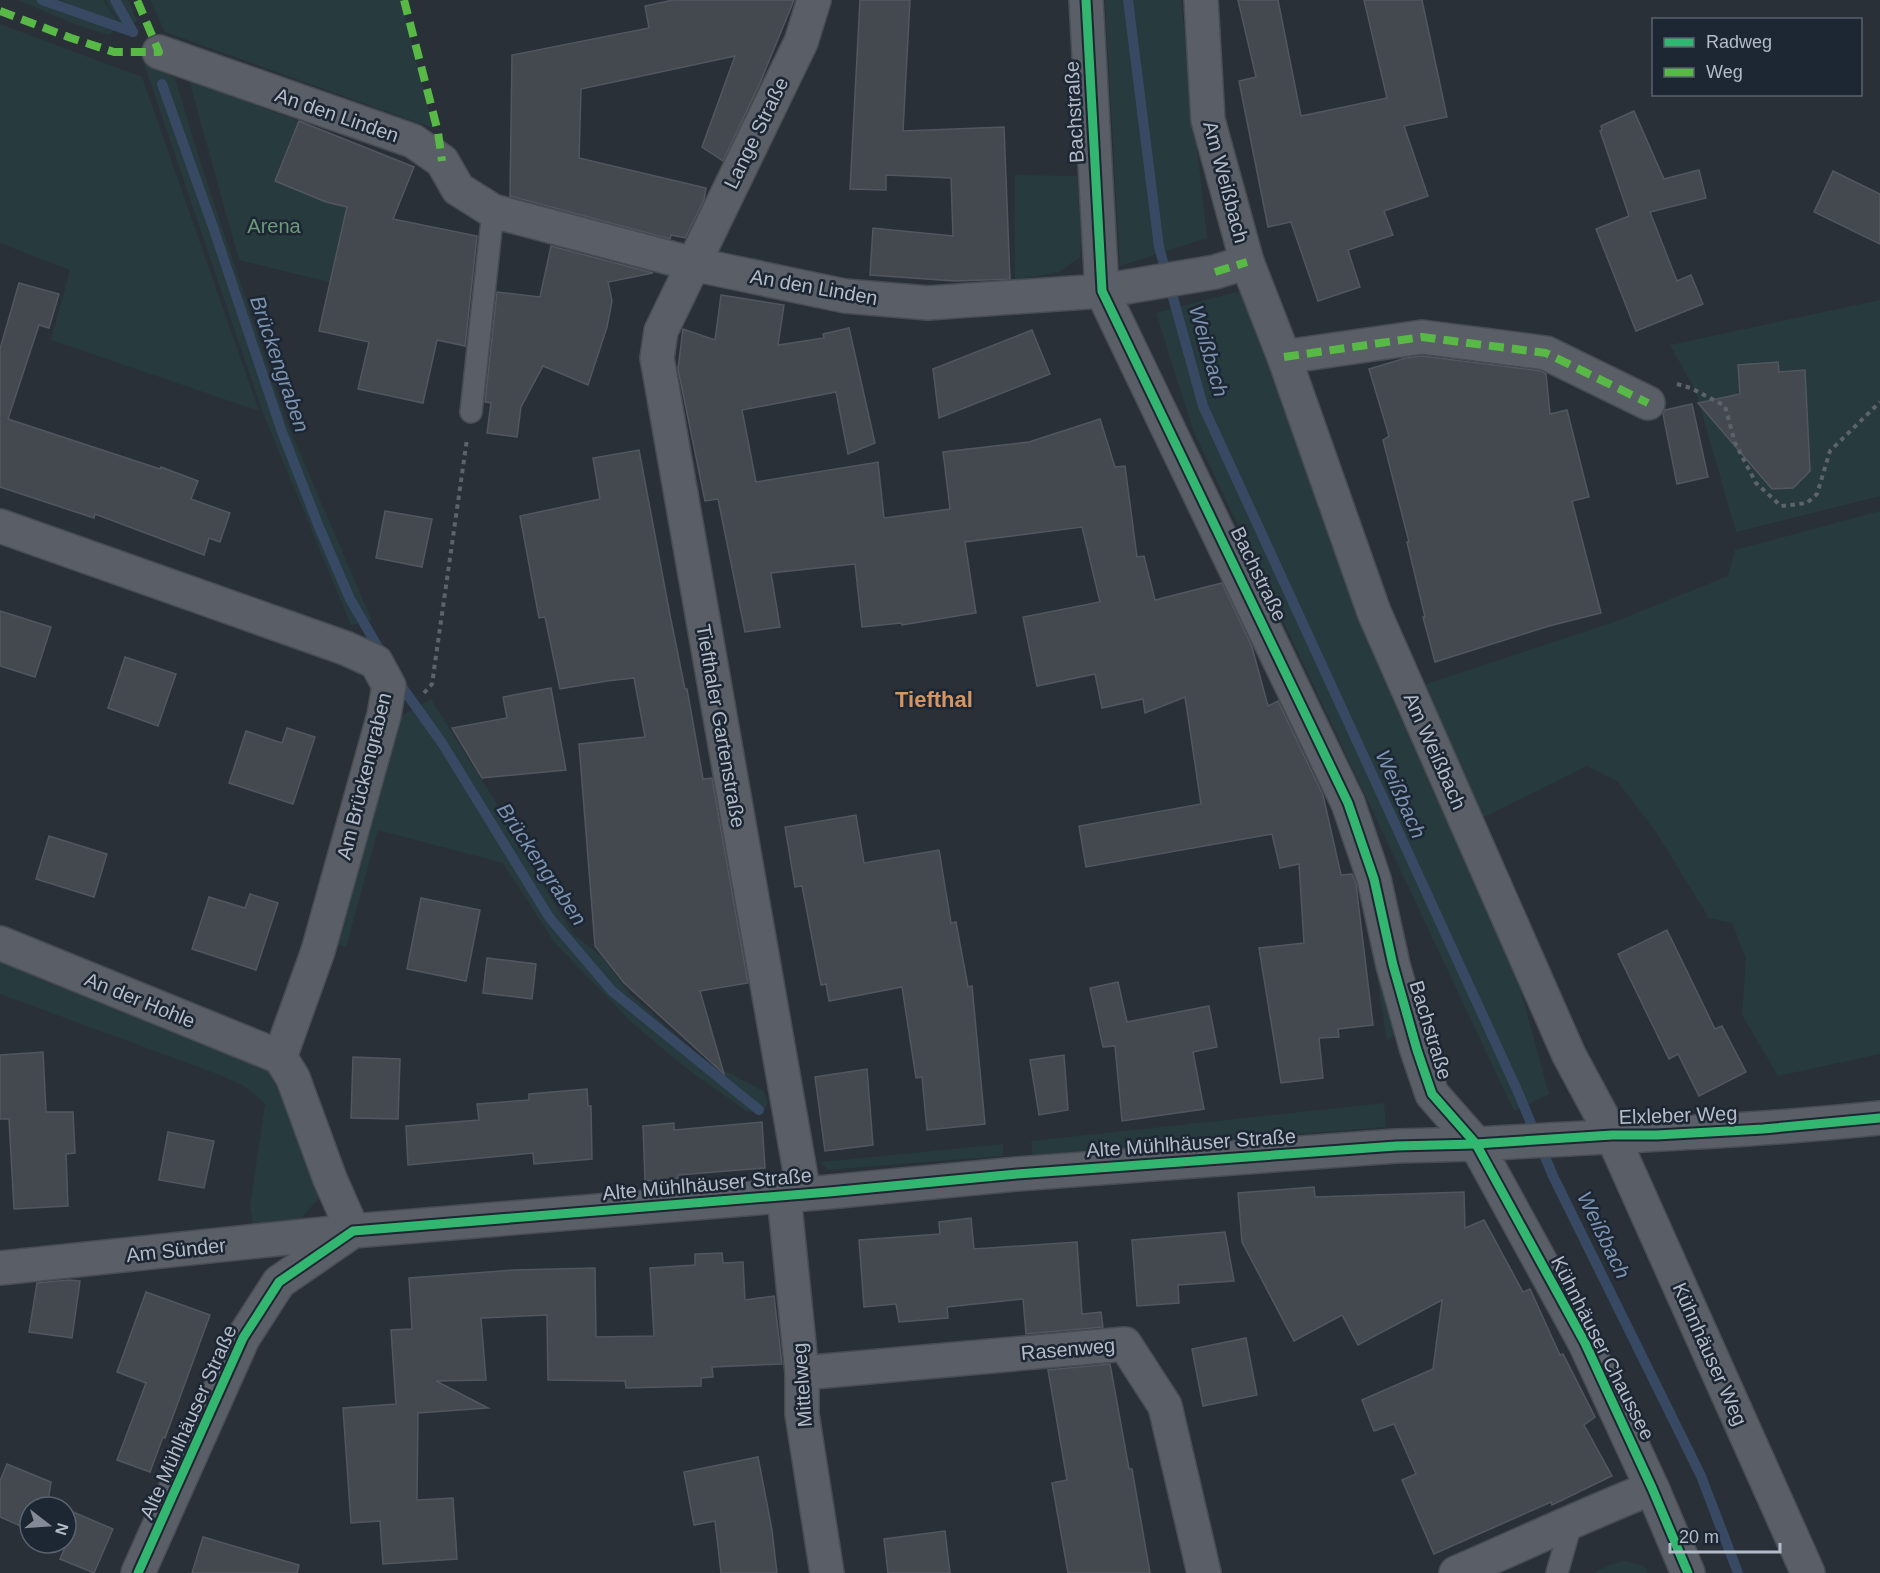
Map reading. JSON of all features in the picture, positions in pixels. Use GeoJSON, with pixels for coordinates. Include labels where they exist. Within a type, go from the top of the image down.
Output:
{"type":"FeatureCollection","features":[{"type":"Feature","properties":{"kind":"street","name":"Lange Straße"},"geometry":{"type":"LineString","coordinates":[[693,264],[801,42],[814,0]]}},
{"type":"Feature","properties":{"kind":"street","name":"Bachstraße"},"geometry":{"type":"LineString","coordinates":[[1086,0],[1102,291],[1348,803],[1374,879],[1393,965],[1432,1094],[1476,1144]]}},
{"type":"Feature","properties":{"kind":"street","name":"Am Weißbach"},"geometry":{"type":"LineString","coordinates":[[1201,0],[1208,120],[1247,262],[1284,357],[1374,612],[1569,1055],[1612,1136]]}},
{"type":"Feature","properties":{"kind":"street","name":"An den Linden"},"geometry":{"type":"LineString","coordinates":[[159,52],[413,141],[442,161],[458,189],[493,211],[693,264],[845,296],[928,303],[1102,291],[1215,272],[1247,262]]}},
{"type":"Feature","properties":{"kind":"street","name":"Tiefthaler Gartenstraße"},"geometry":{"type":"LineString","coordinates":[[693,264],[661,332],[657,358],[794,1195]]}},
{"type":"Feature","properties":{"kind":"street"},"geometry":{"type":"LineString","coordinates":[[1284,357],[1422,337],[1546,353],[1659,393]]}},
{"type":"Feature","properties":{"kind":"street","name":"Am Brückengraben"},"geometry":{"type":"LineString","coordinates":[[0,526],[345,648],[376,662],[389,686],[384,715],[318,951],[280,1057]]}},
{"type":"Feature","properties":{"kind":"street","name":"An der Hohle"},"geometry":{"type":"LineString","coordinates":[[0,943],[280,1057]]}},
{"type":"Feature","properties":{"kind":"street"},"geometry":{"type":"LineString","coordinates":[[280,1057],[293,1078],[330,1179],[353,1231]]}},
{"type":"Feature","properties":{"kind":"street","name":"Elxleber Weg"},"geometry":{"type":"LineString","coordinates":[[1476,1144],[1763,1129],[1880,1118]]}},
{"type":"Feature","properties":{"kind":"street","name":"Kühnhäuser Weg"},"geometry":{"type":"LineString","coordinates":[[1612,1136],[1808,1573]]}},
{"type":"Feature","properties":{"kind":"street","name":"Alte Mühlhäuser Straße"},"geometry":{"type":"LineString","coordinates":[[138,1573],[243,1338],[279,1282],[353,1231],[1088,1168],[1396,1146],[1476,1144]]}},
{"type":"Feature","properties":{"kind":"street","name":"Kühnhäuser Chaussee"},"geometry":{"type":"LineString","coordinates":[[1476,1144],[1585,1343],[1652,1488],[1688,1573]]}},
{"type":"Feature","properties":{"kind":"street","name":"Mittelweg"},"geometry":{"type":"LineString","coordinates":[[794,1195],[802,1414],[827,1573]]}},
{"type":"Feature","properties":{"kind":"street","name":"Am Sünder"},"geometry":{"type":"LineString","coordinates":[[0,1268],[353,1231]]}},
{"type":"Feature","properties":{"kind":"street","name":"Rasenweg"},"geometry":{"type":"LineString","coordinates":[[802,1373],[1125,1344],[1165,1406],[1204,1573]]}},
{"type":"Feature","properties":{"kind":"street"},"geometry":{"type":"LineString","coordinates":[[1456,1573],[1572,1520],[1652,1488]]}},
{"type":"Feature","properties":{"kind":"lane"},"geometry":{"type":"LineString","coordinates":[[471,412],[493,211]]}},
{"type":"Feature","properties":{"kind":"lane"},"geometry":{"type":"LineString","coordinates":[[1557,1573],[1572,1520]]}},
{"type":"Feature","properties":{"kind":"path"},"geometry":{"type":"LineString","coordinates":[[1659,393],[1691,388],[1725,406],[1735,443],[1756,483],[1781,506],[1807,503],[1817,494],[1830,451],[1880,402]]}},
{"type":"Feature","properties":{"kind":"path"},"geometry":{"type":"LineString","coordinates":[[423,694],[432,684],[471,412]]}},
{"type":"Feature","properties":{"kind":"green space"},"geometry":{"type":"Polygon","coordinates":[[[18,0],[53,0],[117,28],[109,35],[74,24],[18,0]]]}},
{"type":"Feature","properties":{"kind":"green space"},"geometry":{"type":"Polygon","coordinates":[[[59,0],[103,0],[123,29],[59,0]]]}},
{"type":"Feature","properties":{"kind":"green space"},"geometry":{"type":"Polygon","coordinates":[[[105,0],[128,0],[137,21],[125,30],[105,0]]]}},
{"type":"Feature","properties":{"kind":"green space"},"geometry":{"type":"Polygon","coordinates":[[[150,0],[401,0],[433,128],[165,32],[150,0]]]}},
{"type":"Feature","properties":{"kind":"green space"},"geometry":{"type":"Polygon","coordinates":[[[1105,0],[1181,0],[1207,238],[1120,266],[1105,0]]]}},
{"type":"Feature","properties":{"kind":"green space"},"geometry":{"type":"Polygon","coordinates":[[[0,24],[142,77],[259,411],[51,340],[70,270],[0,243],[0,24]]]}},
{"type":"Feature","properties":{"kind":"green space"},"geometry":{"type":"Polygon","coordinates":[[[143,61],[175,78],[198,155],[285,418],[372,621],[351,625],[263,413],[143,61]]]}},
{"type":"Feature","properties":{"kind":"green space","name":"Arena"},"geometry":{"type":"Polygon","coordinates":[[[189,80],[298,121],[274,181],[325,202],[357,210],[342,255],[336,254],[329,282],[239,260],[189,80]]]}},
{"type":"Feature","properties":{"kind":"green space"},"geometry":{"type":"Polygon","coordinates":[[[1015,175],[1077,176],[1081,235],[1080,257],[1059,272],[1015,280],[1015,175]]]}},
{"type":"Feature","properties":{"kind":"green space"},"geometry":{"type":"Polygon","coordinates":[[[1240,291],[1281,402],[1515,970],[1549,1094],[1514,1111],[1193,430],[1156,313],[1240,291]]]}},
{"type":"Feature","properties":{"kind":"green space"},"geometry":{"type":"Polygon","coordinates":[[[1880,300],[1880,496],[1736,532],[1696,392],[1670,345],[1880,300]],[[1777,362],[1738,365],[1758,473],[1772,489],[1793,488],[1810,471],[1804,370],[1779,372],[1777,362]]]}},
{"type":"Feature","properties":{"kind":"green space"},"geometry":{"type":"Polygon","coordinates":[[[1880,511],[1880,1054],[1778,1076],[1742,1015],[1746,959],[1732,923],[1709,918],[1656,832],[1617,781],[1587,766],[1482,818],[1423,685],[1614,622],[1728,576],[1735,550],[1880,511]]]}},
{"type":"Feature","properties":{"kind":"green space"},"geometry":{"type":"Polygon","coordinates":[[[431,699],[505,817],[573,934],[601,956],[628,992],[701,1058],[763,1091],[768,1103],[762,1114],[746,1111],[686,1068],[632,1023],[554,942],[503,863],[378,830],[346,947],[329,942],[388,724],[431,699]]]}},
{"type":"Feature","properties":{"kind":"green space"},"geometry":{"type":"Polygon","coordinates":[[[0,951],[275,1063],[324,1181],[318,1199],[292,1229],[267,1232],[253,1223],[250,1207],[265,1104],[246,1087],[220,1075],[0,994],[0,951]]]}},
{"type":"Feature","properties":{"kind":"green space"},"geometry":{"type":"Polygon","coordinates":[[[1377,978],[1381,979],[1394,1034],[1387,1041],[1377,978]]]}},
{"type":"Feature","properties":{"kind":"green space"},"geometry":{"type":"Polygon","coordinates":[[[1384,1103],[1386,1127],[1033,1155],[1031,1141],[1384,1103]]]}},
{"type":"Feature","properties":{"kind":"green space"},"geometry":{"type":"Polygon","coordinates":[[[1003,1144],[1003,1156],[828,1170],[821,1162],[1003,1144]]]}},
{"type":"Feature","properties":{"kind":"green space"},"geometry":{"type":"Polygon","coordinates":[[[1624,1561],[1644,1566],[1648,1573],[1594,1573],[1610,1565],[1624,1561]]]}},
{"type":"Feature","properties":{"kind":"building"},"geometry":{"type":"Polygon","coordinates":[[[673,0],[794,0],[760,83],[723,161],[702,147],[735,56],[581,89],[579,158],[706,188],[704,200],[685,238],[671,235],[670,239],[510,196],[512,55],[649,28],[645,6],[673,0]]]}},
{"type":"Feature","properties":{"kind":"building"},"geometry":{"type":"Polygon","coordinates":[[[860,0],[910,0],[903,131],[1004,127],[1010,279],[955,281],[870,275],[873,228],[953,236],[951,178],[886,175],[886,190],[850,189],[860,0]]]}},
{"type":"Feature","properties":{"kind":"building"},"geometry":{"type":"Polygon","coordinates":[[[1238,0],[1278,0],[1301,116],[1387,98],[1364,0],[1422,0],[1447,117],[1404,126],[1428,196],[1384,211],[1393,235],[1348,250],[1360,287],[1318,301],[1291,222],[1268,227],[1239,81],[1256,77],[1238,0]]]}},
{"type":"Feature","properties":{"kind":"building"},"geometry":{"type":"Polygon","coordinates":[[[1634,111],[1664,179],[1699,170],[1706,198],[1650,212],[1677,281],[1691,275],[1703,304],[1636,331],[1596,229],[1629,216],[1600,131],[1601,126],[1634,111]]]}},
{"type":"Feature","properties":{"kind":"building"},"geometry":{"type":"Polygon","coordinates":[[[299,121],[414,167],[393,219],[477,236],[465,346],[437,340],[423,403],[358,389],[369,342],[319,331],[347,207],[326,202],[275,181],[299,121]]]}},
{"type":"Feature","properties":{"kind":"building"},"geometry":{"type":"Polygon","coordinates":[[[1833,171],[1880,194],[1880,244],[1814,212],[1833,171]]]}},
{"type":"Feature","properties":{"kind":"building"},"geometry":{"type":"Polygon","coordinates":[[[551,246],[653,273],[608,282],[612,301],[607,327],[588,385],[543,366],[521,407],[517,437],[487,433],[491,403],[485,402],[497,292],[540,297],[551,246]]]}},
{"type":"Feature","properties":{"kind":"building"},"geometry":{"type":"Polygon","coordinates":[[[19,283],[59,294],[49,328],[39,325],[8,419],[160,469],[161,467],[198,481],[191,499],[230,513],[220,542],[209,538],[204,555],[95,514],[94,518],[0,487],[0,349],[19,283]]]}},
{"type":"Feature","properties":{"kind":"building"},"geometry":{"type":"Polygon","coordinates":[[[721,295],[784,305],[778,345],[824,338],[823,334],[849,328],[875,443],[848,454],[836,392],[742,410],[756,482],[878,462],[884,518],[950,509],[943,452],[1029,442],[1100,419],[1115,467],[1125,466],[1137,557],[1144,556],[1155,600],[1222,583],[1252,647],[1268,706],[1278,701],[1323,795],[1341,875],[1352,874],[1356,884],[1373,1025],[1338,1029],[1339,1037],[1319,1038],[1323,1078],[1281,1083],[1259,948],[1304,943],[1299,864],[1280,868],[1272,834],[1086,867],[1079,826],[1201,804],[1185,697],[1145,713],[1143,699],[1102,708],[1095,674],[1037,686],[1023,617],[1100,602],[1082,527],[965,542],[976,613],[902,625],[901,623],[862,627],[855,564],[771,573],[780,627],[745,632],[718,499],[705,501],[678,369],[683,329],[715,340],[721,295]]]}},
{"type":"Feature","properties":{"kind":"building"},"geometry":{"type":"Polygon","coordinates":[[[1032,330],[1050,374],[939,418],[933,369],[1032,330]]]}},
{"type":"Feature","properties":{"kind":"building"},"geometry":{"type":"Polygon","coordinates":[[[1422,356],[1541,371],[1546,374],[1550,414],[1567,410],[1589,497],[1572,501],[1601,613],[1549,626],[1435,662],[1423,617],[1425,617],[1407,542],[1409,542],[1383,440],[1389,436],[1369,369],[1406,358],[1422,356]]]}},
{"type":"Feature","properties":{"kind":"building"},"geometry":{"type":"Polygon","coordinates":[[[1778,362],[1779,372],[1805,370],[1810,471],[1793,488],[1772,489],[1698,403],[1740,394],[1738,365],[1778,362]]]}},
{"type":"Feature","properties":{"kind":"building"},"geometry":{"type":"Polygon","coordinates":[[[1692,404],[1708,477],[1677,484],[1663,414],[1665,410],[1692,404]]]}},
{"type":"Feature","properties":{"kind":"building"},"geometry":{"type":"Polygon","coordinates":[[[639,450],[703,779],[712,778],[748,983],[700,991],[724,1074],[624,983],[595,946],[579,744],[645,737],[634,678],[560,689],[545,617],[539,618],[520,516],[600,499],[593,458],[639,450]]]}},
{"type":"Feature","properties":{"kind":"building"},"geometry":{"type":"Polygon","coordinates":[[[385,511],[432,519],[422,567],[376,558],[385,511]]]}},
{"type":"Feature","properties":{"kind":"building"},"geometry":{"type":"Polygon","coordinates":[[[0,611],[51,627],[35,677],[0,666],[0,611]]]}},
{"type":"Feature","properties":{"kind":"building"},"geometry":{"type":"Polygon","coordinates":[[[125,657],[176,674],[158,726],[108,708],[125,657]]]}},
{"type":"Feature","properties":{"kind":"building"},"geometry":{"type":"Polygon","coordinates":[[[551,688],[566,770],[482,778],[452,728],[507,718],[503,697],[551,688]]]}},
{"type":"Feature","properties":{"kind":"building"},"geometry":{"type":"Polygon","coordinates":[[[287,728],[315,737],[293,804],[229,783],[246,731],[282,743],[287,728]]]}},
{"type":"Feature","properties":{"kind":"building"},"geometry":{"type":"Polygon","coordinates":[[[856,815],[864,863],[939,850],[951,923],[956,922],[968,987],[972,986],[985,1124],[927,1130],[922,1077],[916,1078],[902,987],[829,1001],[826,984],[821,985],[802,886],[795,887],[785,827],[856,815]]]}},
{"type":"Feature","properties":{"kind":"building"},"geometry":{"type":"Polygon","coordinates":[[[49,836],[107,854],[94,897],[36,879],[49,836]]]}},
{"type":"Feature","properties":{"kind":"building"},"geometry":{"type":"Polygon","coordinates":[[[250,894],[278,903],[256,970],[192,949],[209,897],[245,908],[250,894]]]}},
{"type":"Feature","properties":{"kind":"building"},"geometry":{"type":"Polygon","coordinates":[[[421,898],[480,910],[466,981],[407,969],[421,898]]]}},
{"type":"Feature","properties":{"kind":"building"},"geometry":{"type":"Polygon","coordinates":[[[1667,930],[1715,1029],[1722,1026],[1746,1072],[1699,1096],[1678,1054],[1669,1059],[1618,954],[1667,930]]]}},
{"type":"Feature","properties":{"kind":"building"},"geometry":{"type":"Polygon","coordinates":[[[487,958],[536,964],[532,999],[483,993],[487,958]]]}},
{"type":"Feature","properties":{"kind":"building"},"geometry":{"type":"Polygon","coordinates":[[[1118,982],[1127,1022],[1209,1006],[1217,1047],[1193,1052],[1204,1109],[1122,1121],[1115,1046],[1103,1047],[1090,988],[1118,982]]]}},
{"type":"Feature","properties":{"kind":"building"},"geometry":{"type":"Polygon","coordinates":[[[43,1052],[46,1112],[73,1112],[75,1153],[66,1154],[68,1206],[14,1209],[9,1119],[0,1119],[0,1055],[43,1052]]]}},
{"type":"Feature","properties":{"kind":"building"},"geometry":{"type":"Polygon","coordinates":[[[1064,1055],[1068,1110],[1039,1115],[1030,1060],[1064,1055]]]}},
{"type":"Feature","properties":{"kind":"building"},"geometry":{"type":"Polygon","coordinates":[[[353,1057],[400,1059],[398,1119],[351,1118],[353,1057]]]}},
{"type":"Feature","properties":{"kind":"building"},"geometry":{"type":"Polygon","coordinates":[[[867,1069],[873,1145],[825,1151],[815,1077],[867,1069]]]}},
{"type":"Feature","properties":{"kind":"building"},"geometry":{"type":"Polygon","coordinates":[[[587,1089],[588,1106],[591,1106],[592,1159],[534,1164],[533,1153],[408,1165],[406,1126],[479,1120],[477,1104],[529,1100],[529,1094],[587,1089]]]}},
{"type":"Feature","properties":{"kind":"building"},"geometry":{"type":"Polygon","coordinates":[[[762,1122],[765,1168],[678,1175],[678,1178],[645,1181],[643,1126],[674,1123],[674,1130],[762,1122]]]}},
{"type":"Feature","properties":{"kind":"building"},"geometry":{"type":"Polygon","coordinates":[[[168,1132],[214,1141],[204,1188],[159,1180],[168,1132]]]}},
{"type":"Feature","properties":{"kind":"building"},"geometry":{"type":"Polygon","coordinates":[[[1314,1187],[1315,1197],[1464,1192],[1465,1228],[1484,1220],[1523,1292],[1530,1289],[1560,1355],[1563,1354],[1595,1417],[1584,1425],[1612,1476],[1552,1505],[1551,1502],[1434,1554],[1402,1480],[1416,1474],[1394,1424],[1374,1431],[1362,1400],[1433,1369],[1442,1300],[1358,1345],[1342,1315],[1294,1341],[1242,1242],[1238,1193],[1314,1187]]]}},
{"type":"Feature","properties":{"kind":"building"},"geometry":{"type":"Polygon","coordinates":[[[971,1218],[974,1249],[1077,1242],[1082,1314],[1101,1312],[1103,1327],[1026,1334],[1023,1299],[947,1307],[948,1318],[899,1322],[896,1304],[864,1307],[859,1240],[940,1234],[939,1222],[971,1218]]]}},
{"type":"Feature","properties":{"kind":"building"},"geometry":{"type":"Polygon","coordinates":[[[1225,1232],[1234,1281],[1178,1285],[1179,1303],[1137,1306],[1132,1240],[1225,1232]]]}},
{"type":"Feature","properties":{"kind":"building"},"geometry":{"type":"Polygon","coordinates":[[[722,1253],[723,1263],[743,1262],[745,1300],[774,1296],[782,1364],[712,1367],[713,1377],[701,1378],[701,1386],[626,1388],[625,1381],[548,1380],[547,1315],[481,1318],[486,1380],[436,1381],[488,1408],[418,1413],[417,1500],[453,1498],[457,1559],[383,1564],[380,1521],[351,1523],[343,1408],[396,1404],[391,1330],[412,1329],[409,1278],[514,1270],[595,1268],[596,1337],[654,1336],[650,1268],[695,1265],[695,1254],[722,1253]]]}},
{"type":"Feature","properties":{"kind":"building"},"geometry":{"type":"Polygon","coordinates":[[[80,1281],[72,1338],[29,1332],[37,1283],[80,1281]]]}},
{"type":"Feature","properties":{"kind":"building"},"geometry":{"type":"Polygon","coordinates":[[[146,1292],[210,1315],[165,1438],[163,1437],[150,1472],[117,1460],[146,1383],[117,1372],[146,1292]]]}},
{"type":"Feature","properties":{"kind":"building"},"geometry":{"type":"Polygon","coordinates":[[[1246,1338],[1257,1395],[1203,1406],[1192,1349],[1246,1338]]]}},
{"type":"Feature","properties":{"kind":"building"},"geometry":{"type":"Polygon","coordinates":[[[1110,1364],[1129,1469],[1132,1469],[1150,1573],[1068,1573],[1052,1483],[1067,1480],[1048,1370],[1110,1364]]]}},
{"type":"Feature","properties":{"kind":"building"},"geometry":{"type":"Polygon","coordinates":[[[758,1457],[772,1530],[777,1573],[721,1573],[715,1521],[694,1525],[684,1472],[758,1457]]]}},
{"type":"Feature","properties":{"kind":"building"},"geometry":{"type":"Polygon","coordinates":[[[7,1464],[51,1482],[49,1495],[18,1495],[18,1525],[0,1517],[0,1481],[7,1464]]]}},
{"type":"Feature","properties":{"kind":"building"},"geometry":{"type":"Polygon","coordinates":[[[78,1514],[113,1529],[94,1573],[60,1559],[62,1555],[78,1555],[78,1514]]]}},
{"type":"Feature","properties":{"kind":"building"},"geometry":{"type":"Polygon","coordinates":[[[945,1531],[950,1573],[888,1573],[884,1539],[945,1531]]]}},
{"type":"Feature","properties":{"kind":"building"},"geometry":{"type":"Polygon","coordinates":[[[203,1537],[299,1565],[297,1573],[192,1573],[203,1537]]]}},
{"type":"Feature","properties":{"kind":"waterway","name":"Brückengraben"},"geometry":{"type":"LineString","coordinates":[[42,0],[133,32]]}},
{"type":"Feature","properties":{"kind":"waterway"},"geometry":{"type":"LineString","coordinates":[[115,0],[133,32]]}},
{"type":"Feature","properties":{"kind":"waterway","name":"Weißbach"},"geometry":{"type":"LineString","coordinates":[[1128,0],[1159,247],[1203,406],[1518,1092],[1553,1176],[1701,1476],[1738,1573]]}},
{"type":"Feature","properties":{"kind":"waterway","name":"Brückengraben"},"geometry":{"type":"LineString","coordinates":[[162,84],[282,432],[350,599],[379,649]]}},
{"type":"Feature","properties":{"kind":"waterway","name":"Brückengraben"},"geometry":{"type":"LineString","coordinates":[[402,687],[442,743],[549,917],[612,991],[759,1110]]}},
{"type":"Feature","properties":{"kind":"marked path"},"geometry":{"type":"LineString","coordinates":[[0,11],[114,52],[159,52],[137,0]]}},
{"type":"Feature","properties":{"kind":"marked path"},"geometry":{"type":"LineString","coordinates":[[404,0],[438,132],[442,161]]}},
{"type":"Feature","properties":{"kind":"marked path"},"geometry":{"type":"LineString","coordinates":[[1215,272],[1247,262]]}},
{"type":"Feature","properties":{"kind":"marked path"},"geometry":{"type":"LineString","coordinates":[[1284,357],[1422,337],[1546,353],[1648,403]]}},
{"type":"Feature","properties":{"kind":"cycle path"},"geometry":{"type":"LineString","coordinates":[[1086,0],[1102,291],[1348,803],[1374,879],[1393,965],[1432,1094],[1476,1144],[1585,1343],[1652,1488],[1688,1573]]}},
{"type":"Feature","properties":{"kind":"cycle path"},"geometry":{"type":"LineString","coordinates":[[138,1573],[243,1338],[279,1282],[353,1231],[829,1192],[1017,1174],[1396,1146],[1763,1129],[1880,1118]]}},
{"type":"Feature","properties":{"kind":"district","name":"Tiefthal"},"geometry":{"type":"Point","coordinates":[934,699]}}]}
